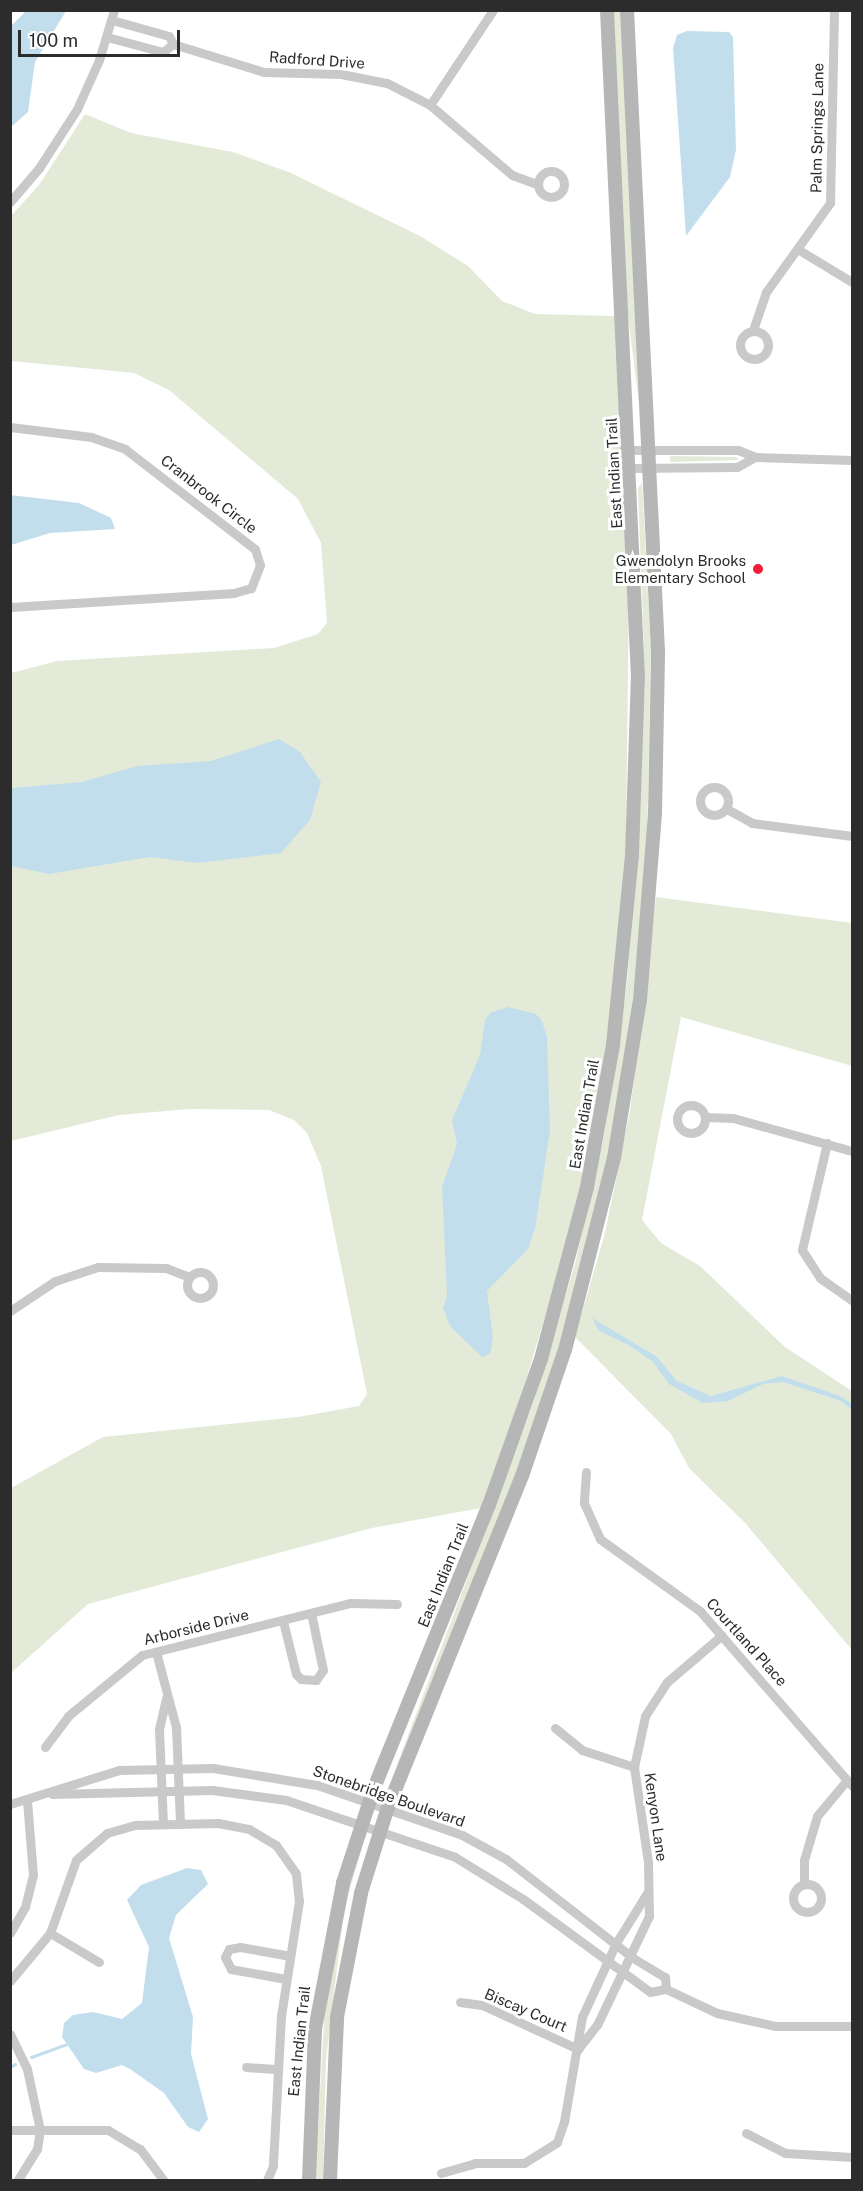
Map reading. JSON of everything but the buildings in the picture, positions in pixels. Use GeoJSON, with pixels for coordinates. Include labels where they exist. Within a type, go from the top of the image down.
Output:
{"type":"FeatureCollection","features":[{"type":"Feature","properties":{"kind":"main road","name":"East Indian Trail"},"geometry":{"type":"LineString","coordinates":[[309,2181],[310,2099],[320,1996],[334,1916],[360,1824],[523,1415],[561,1293],[598,1133],[622,980],[635,804],[637,625],[607,10]]}},
{"type":"Feature","properties":{"kind":"main road"},"geometry":{"type":"LineString","coordinates":[[330,2181],[331,2079],[338,2008],[355,1917],[387,1810],[539,1429],[582,1290],[618,1138],[642,978],[655,813],[658,651],[651,467],[627,10]]}},
{"type":"Feature","properties":{"kind":"street"},"geometry":{"type":"LineString","coordinates":[[430,105],[493,10]]}},
{"type":"Feature","properties":{"kind":"street","name":"Palm Springs Lane"},"geometry":{"type":"LineString","coordinates":[[753,330],[759,303],[825,214],[834,189],[834,10]]}},
{"type":"Feature","properties":{"kind":"street"},"geometry":{"type":"LineString","coordinates":[[10,201],[39,168],[77,109],[107,37],[113,15]]}},
{"type":"Feature","properties":{"kind":"street","name":"Radford Drive"},"geometry":{"type":"LineString","coordinates":[[113,15],[169,36],[173,44],[264,72],[373,79],[430,105],[490,159],[522,181],[537,184]]}},
{"type":"Feature","properties":{"kind":"street","name":"Radford Drive"},"geometry":{"type":"LineString","coordinates":[[107,37],[164,52],[173,44]]}},
{"type":"Feature","properties":{"kind":"street"},"geometry":{"type":"LineString","coordinates":[[799,250],[852,282]]}},
{"type":"Feature","properties":{"kind":"street","name":"Cranbrook Circle"},"geometry":{"type":"LineString","coordinates":[[10,427],[91,437],[125,449],[255,549],[260,565],[250,588],[234,593],[10,608]]}},
{"type":"Feature","properties":{"kind":"street"},"geometry":{"type":"LineString","coordinates":[[629,450],[738,450],[754,458],[852,460]]}},
{"type":"Feature","properties":{"kind":"street"},"geometry":{"type":"LineString","coordinates":[[630,468],[737,467],[754,458]]}},
{"type":"Feature","properties":{"kind":"street"},"geometry":{"type":"LineString","coordinates":[[727,809],[752,823],[852,836]]}},
{"type":"Feature","properties":{"kind":"street"},"geometry":{"type":"LineString","coordinates":[[705,1118],[733,1118],[852,1150]]}},
{"type":"Feature","properties":{"kind":"street"},"geometry":{"type":"LineString","coordinates":[[827,1143],[802,1250],[820,1278],[852,1300]]}},
{"type":"Feature","properties":{"kind":"street"},"geometry":{"type":"LineString","coordinates":[[10,1311],[55,1281],[98,1267],[166,1268],[189,1276]]}},
{"type":"Feature","properties":{"kind":"street","name":"Courtland Place"},"geometry":{"type":"LineString","coordinates":[[586,1472],[584,1503],[600,1539],[691,1603],[722,1635],[850,1783]]}},
{"type":"Feature","properties":{"kind":"street","name":"Arborside Drive"},"geometry":{"type":"LineString","coordinates":[[45,1747],[68,1716],[117,1671],[136,1658],[364,1601],[397,1604]]}},
{"type":"Feature","properties":{"kind":"street"},"geometry":{"type":"LineString","coordinates":[[283,1621],[296,1674],[301,1679],[316,1680],[323,1670],[311,1613]]}},
{"type":"Feature","properties":{"kind":"street","name":"Kenyon Lane"},"geometry":{"type":"LineString","coordinates":[[578,2049],[597,2025],[633,1958],[649,1916],[634,1767],[639,1735],[654,1700],[684,1664],[722,1635]]}},
{"type":"Feature","properties":{"kind":"street"},"geometry":{"type":"LineString","coordinates":[[156,1652],[166,1698],[176,1727],[180,1823]]}},
{"type":"Feature","properties":{"kind":"street"},"geometry":{"type":"LineString","coordinates":[[163,1824],[159,1729],[166,1698]]}},
{"type":"Feature","properties":{"kind":"street"},"geometry":{"type":"LineString","coordinates":[[555,1728],[582,1750],[634,1767]]}},
{"type":"Feature","properties":{"kind":"street","name":"Stonebridge Boulevard"},"geometry":{"type":"LineString","coordinates":[[10,1804],[52,1794],[90,1777],[159,1768],[295,1780],[462,1835],[506,1859],[633,1958],[665,1977],[666,1989]]}},
{"type":"Feature","properties":{"kind":"street"},"geometry":{"type":"LineString","coordinates":[[804,1884],[804,1860],[817,1816],[850,1783]]}},
{"type":"Feature","properties":{"kind":"street","name":"Stonebridge Boulevard"},"geometry":{"type":"LineString","coordinates":[[52,1794],[178,1790],[286,1800],[455,1857],[523,1899],[650,1992],[666,1989],[694,2005],[748,2022],[792,2028],[852,2026]]}},
{"type":"Feature","properties":{"kind":"street"},"geometry":{"type":"LineString","coordinates":[[10,1933],[25,1907],[33,1875],[27,1801]]}},
{"type":"Feature","properties":{"kind":"street"},"geometry":{"type":"LineString","coordinates":[[10,1981],[50,1933],[71,1871],[86,1849],[120,1828],[180,1823],[249,1828],[282,1852],[298,1887],[275,2069],[273,2166],[267,2181]]}},
{"type":"Feature","properties":{"kind":"street"},"geometry":{"type":"LineString","coordinates":[[441,2173],[475,2163],[524,2163],[547,2152],[562,2131],[582,2017],[616,1943],[647,1893]]}},
{"type":"Feature","properties":{"kind":"street"},"geometry":{"type":"LineString","coordinates":[[50,1933],[99,1962]]}},
{"type":"Feature","properties":{"kind":"street"},"geometry":{"type":"LineString","coordinates":[[286,1979],[231,1969],[225,1957],[229,1949],[240,1947],[290,1956]]}},
{"type":"Feature","properties":{"kind":"street","name":"Biscay Court"},"geometry":{"type":"LineString","coordinates":[[460,2002],[482,2005],[578,2049]]}},
{"type":"Feature","properties":{"kind":"street"},"geometry":{"type":"LineString","coordinates":[[10,2034],[27,2069],[40,2130],[34,2157],[18,2181]]}},
{"type":"Feature","properties":{"kind":"street"},"geometry":{"type":"LineString","coordinates":[[246,2067],[275,2069]]}},
{"type":"Feature","properties":{"kind":"street"},"geometry":{"type":"LineString","coordinates":[[10,2130],[97,2128],[116,2133],[140,2149],[163,2181]]}},
{"type":"Feature","properties":{"kind":"street"},"geometry":{"type":"LineString","coordinates":[[746,2133],[785,2153],[852,2157]]}},
{"type":"Feature","properties":{"kind":"green space"},"geometry":{"type":"Polygon","coordinates":[[[613,11],[621,11],[643,434],[626,301],[613,11]]]}},
{"type":"Feature","properties":{"kind":"green space"},"geometry":{"type":"Polygon","coordinates":[[[85,114],[131,133],[233,152],[291,173],[420,236],[468,266],[502,301],[535,314],[615,316],[629,583],[626,842],[606,1053],[573,1224],[525,1383],[481,1508],[372,1528],[88,1604],[11,1673],[11,1488],[103,1437],[298,1417],[359,1406],[367,1394],[321,1166],[307,1133],[294,1120],[269,1110],[190,1109],[119,1115],[11,1141],[11,673],[57,661],[274,648],[318,634],[327,623],[321,543],[298,499],[169,390],[134,373],[11,361],[11,216],[39,185],[85,114]]]}},
{"type":"Feature","properties":{"kind":"green space"},"geometry":{"type":"Polygon","coordinates":[[[670,456],[736,457],[739,460],[670,462],[670,456]]]}},
{"type":"Feature","properties":{"kind":"green space"},"geometry":{"type":"Polygon","coordinates":[[[642,483],[651,648],[647,844],[636,978],[610,1148],[555,1363],[513,1483],[387,1791],[532,1407],[575,1264],[604,1136],[627,983],[640,817],[644,651],[638,488],[642,483]]]}},
{"type":"Feature","properties":{"kind":"green space"},"geometry":{"type":"Polygon","coordinates":[[[656,897],[852,923],[852,1066],[681,1017],[642,1220],[661,1243],[700,1266],[785,1347],[852,1391],[852,1650],[746,1524],[689,1468],[671,1434],[575,1337],[605,1233],[630,1111],[656,897]]]}},
{"type":"Feature","properties":{"kind":"green space"},"geometry":{"type":"Polygon","coordinates":[[[363,1843],[346,1902],[351,1879],[363,1843]]]}},
{"type":"Feature","properties":{"kind":"green space"},"geometry":{"type":"Polygon","coordinates":[[[343,1917],[326,2060],[323,2180],[315,2180],[325,2005],[343,1917]]]}},
{"type":"Feature","properties":{"kind":"water"},"geometry":{"type":"Polygon","coordinates":[[[26,11],[66,11],[35,62],[28,112],[11,127],[11,26],[26,11]]]}},
{"type":"Feature","properties":{"kind":"water"},"geometry":{"type":"Polygon","coordinates":[[[687,31],[729,32],[733,37],[736,150],[730,177],[686,236],[673,48],[677,35],[687,31]]]}},
{"type":"Feature","properties":{"kind":"water"},"geometry":{"type":"Polygon","coordinates":[[[10,495],[79,503],[111,518],[115,529],[50,533],[11,545],[10,495]]]}},
{"type":"Feature","properties":{"kind":"water"},"geometry":{"type":"Polygon","coordinates":[[[279,739],[300,752],[321,782],[310,820],[281,853],[198,863],[150,857],[49,874],[11,866],[11,788],[82,782],[137,766],[211,761],[279,739]]]}},
{"type":"Feature","properties":{"kind":"water"},"geometry":{"type":"Polygon","coordinates":[[[508,1007],[536,1014],[542,1021],[547,1037],[550,1131],[535,1229],[528,1249],[487,1291],[493,1338],[490,1354],[482,1357],[450,1326],[443,1308],[447,1296],[442,1187],[457,1144],[452,1120],[480,1055],[485,1020],[490,1013],[508,1007]]]}},
{"type":"Feature","properties":{"kind":"water"},"geometry":{"type":"Polygon","coordinates":[[[592,1318],[656,1356],[677,1381],[711,1396],[782,1376],[840,1396],[852,1404],[852,1410],[841,1401],[783,1382],[763,1384],[728,1401],[703,1403],[669,1384],[653,1362],[629,1345],[599,1331],[592,1318]]]}},
{"type":"Feature","properties":{"kind":"water"},"geometry":{"type":"Polygon","coordinates":[[[187,1868],[201,1870],[208,1884],[176,1915],[169,1938],[193,2017],[191,2054],[208,2119],[199,2132],[188,2127],[164,2093],[130,2069],[122,2065],[96,2073],[84,2069],[62,2037],[64,2023],[73,2015],[93,2012],[122,2019],[142,2003],[149,1947],[127,1900],[141,1885],[187,1868]]]}},
{"type":"Feature","properties":{"kind":"waterway"},"geometry":{"type":"LineString","coordinates":[[31,2057],[66,2044]]}},
{"type":"Feature","properties":{"kind":"waterway"},"geometry":{"type":"LineString","coordinates":[[10,2067],[15,2064]]}},
{"type":"Feature","properties":{"kind":"place","name":"Gwendolyn Brooks Elementary School"},"geometry":{"type":"Point","coordinates":[758,569]}}]}
